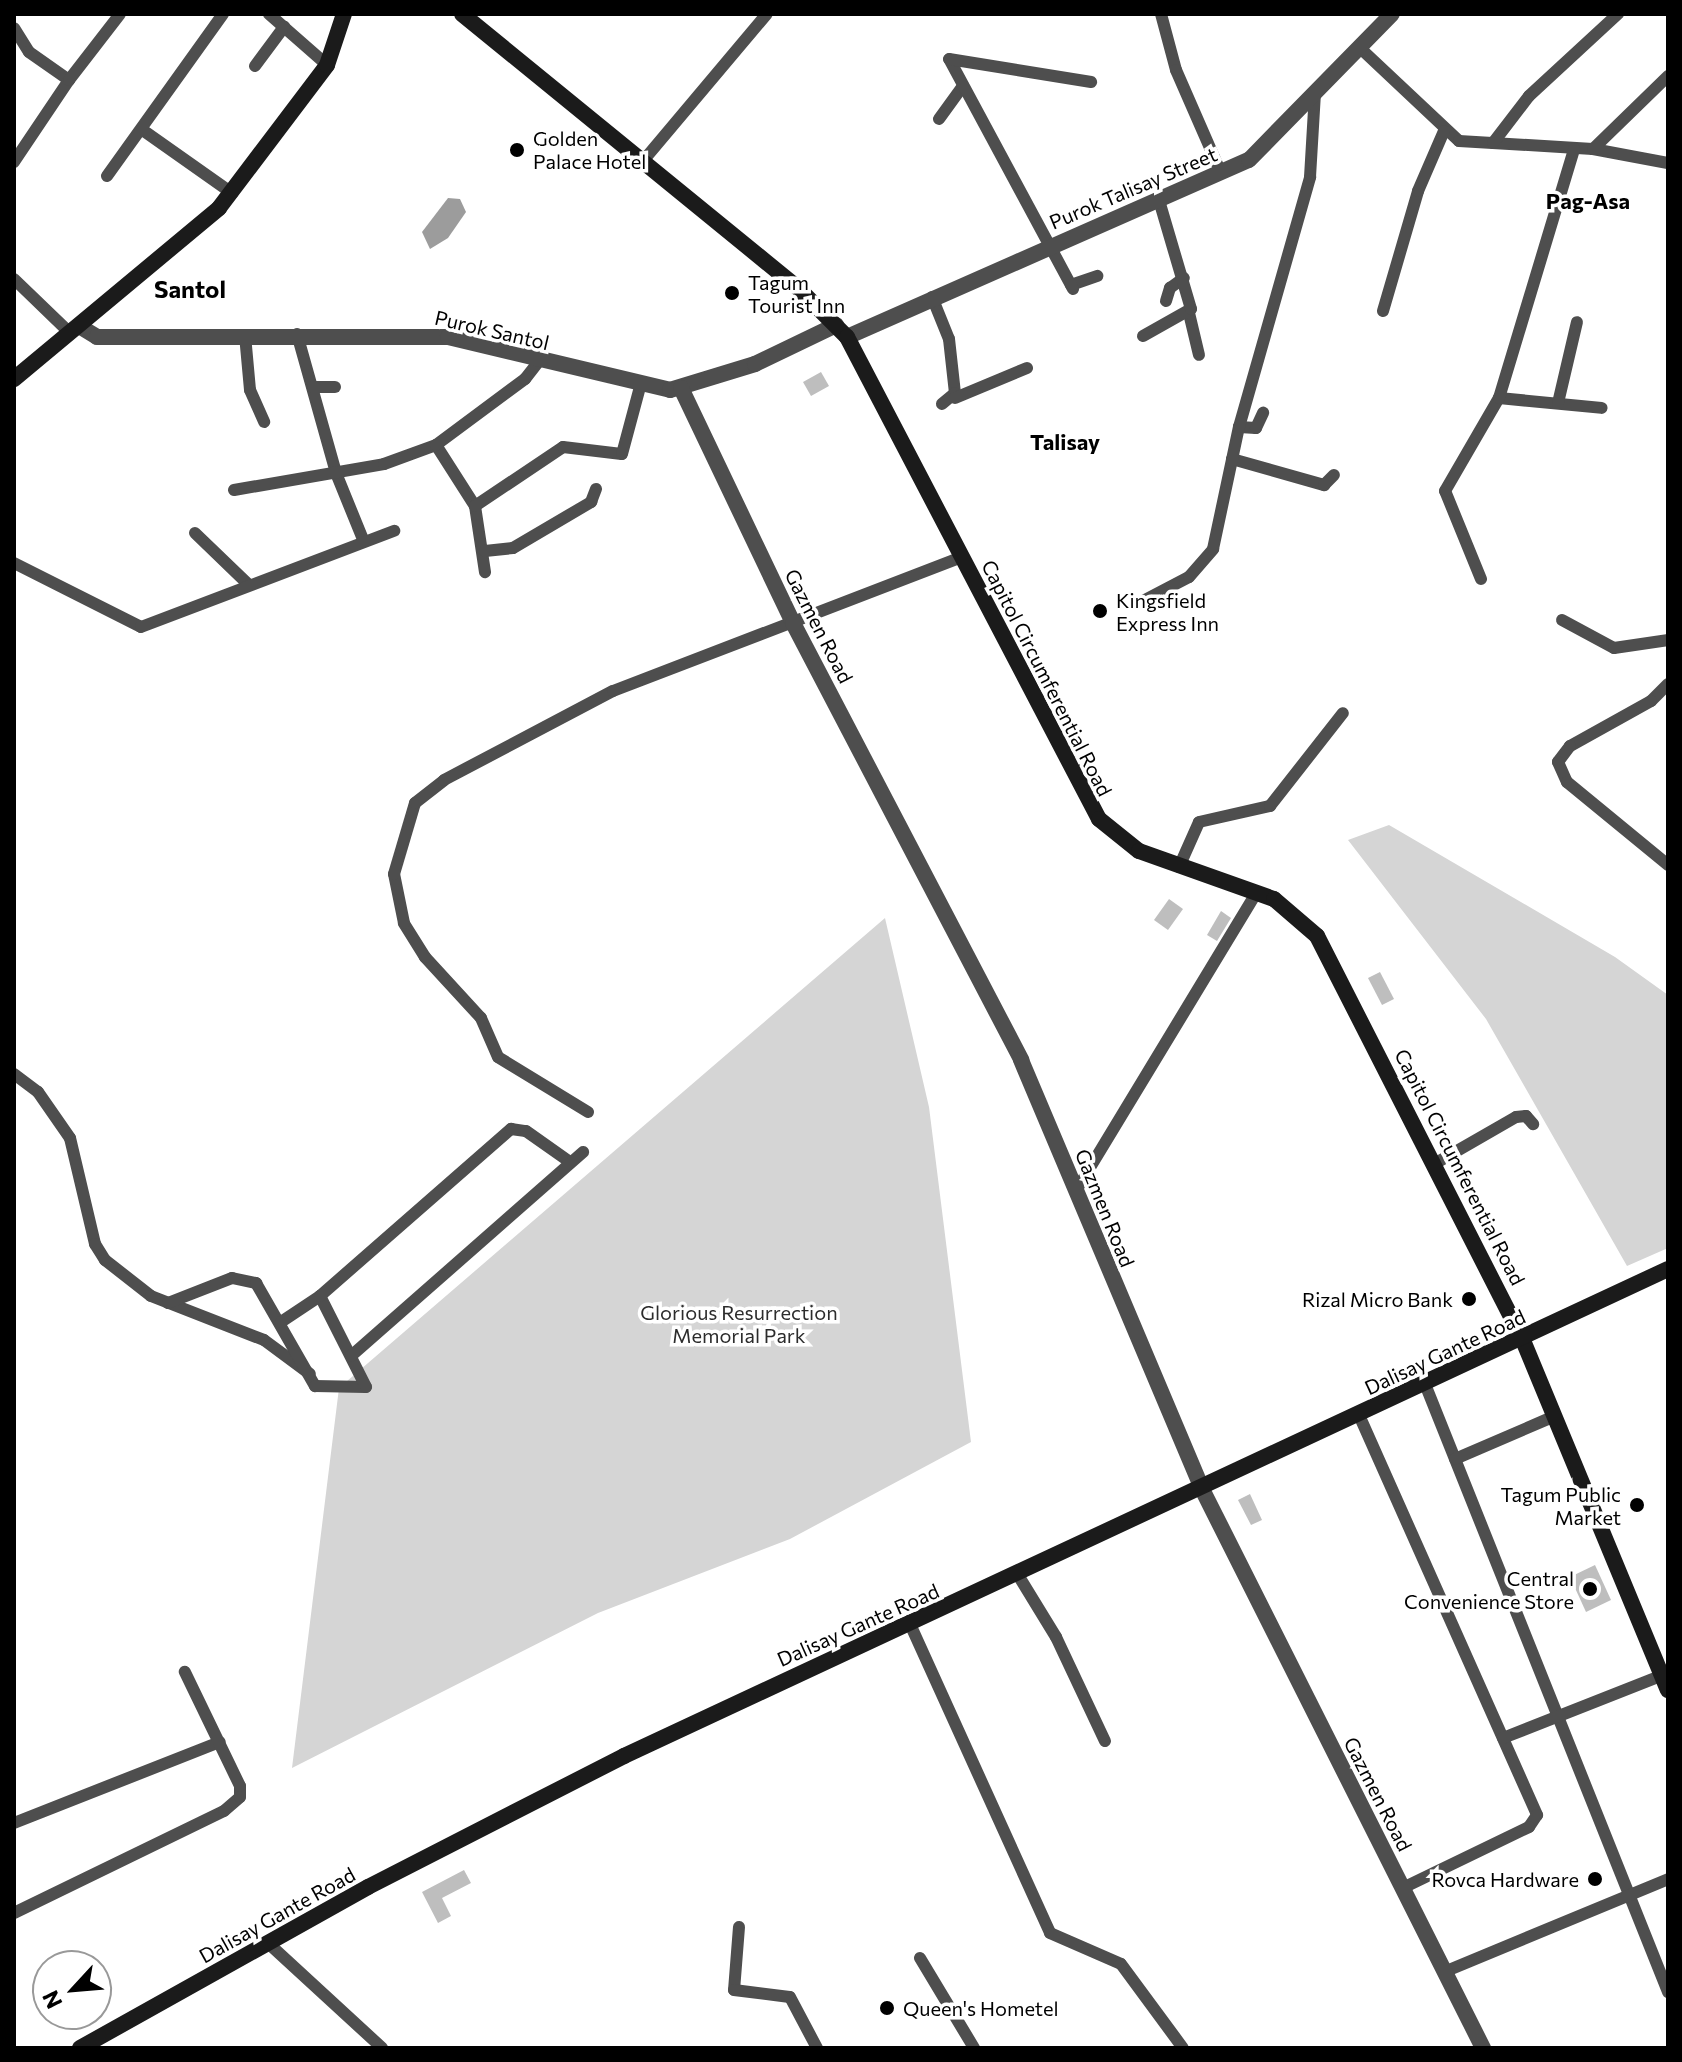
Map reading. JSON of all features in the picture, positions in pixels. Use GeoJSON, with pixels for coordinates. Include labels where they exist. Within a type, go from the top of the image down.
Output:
{"type":"FeatureCollection","features":[{"type":"Feature","properties":{"kind":"main road"},"geometry":{"type":"LineString","coordinates":[[14,379],[192,234],[232,193],[327,65],[344,14]]}},
{"type":"Feature","properties":{"kind":"main road","name":"Capitol Circumferential Road"},"geometry":{"type":"LineString","coordinates":[[462,14],[643,161],[841,331],[1094,812],[1139,851],[1257,892],[1289,908],[1327,950],[1522,1338],[1666,1679]]}},
{"type":"Feature","properties":{"kind":"main road","name":"Dalisay Gante Road"},"geometry":{"type":"LineString","coordinates":[[91,2045],[268,1943],[624,1756],[1018,1575],[1668,1269]]}},
{"type":"Feature","properties":{"kind":"street"},"geometry":{"type":"LineString","coordinates":[[14,162],[69,80],[120,14]]}},
{"type":"Feature","properties":{"kind":"street"},"geometry":{"type":"LineString","coordinates":[[107,176],[144,131],[223,14]]}},
{"type":"Feature","properties":{"kind":"street"},"geometry":{"type":"LineString","coordinates":[[269,14],[327,65]]}},
{"type":"Feature","properties":{"kind":"street"},"geometry":{"type":"LineString","coordinates":[[643,161],[767,14]]}},
{"type":"Feature","properties":{"kind":"street"},"geometry":{"type":"LineString","coordinates":[[1161,14],[1176,70],[1221,173]]}},
{"type":"Feature","properties":{"kind":"street"},"geometry":{"type":"LineString","coordinates":[[1493,143],[1529,96],[1618,14]]}},
{"type":"Feature","properties":{"kind":"street","name":"Purok Talisay Street"},"geometry":{"type":"LineString","coordinates":[[841,331],[932,297],[1221,173],[1259,153],[1386,16]]}},
{"type":"Feature","properties":{"kind":"street"},"geometry":{"type":"LineString","coordinates":[[255,66],[284,27]]}},
{"type":"Feature","properties":{"kind":"street"},"geometry":{"type":"LineString","coordinates":[[16,37],[69,80]]}},
{"type":"Feature","properties":{"kind":"street"},"geometry":{"type":"LineString","coordinates":[[1359,47],[1444,131],[1459,141],[1593,149],[1668,163]]}},
{"type":"Feature","properties":{"kind":"street"},"geometry":{"type":"LineString","coordinates":[[1091,82],[952,57],[963,86],[1052,244],[1072,287],[1097,276]]}},
{"type":"Feature","properties":{"kind":"street"},"geometry":{"type":"LineString","coordinates":[[1593,149],[1668,76]]}},
{"type":"Feature","properties":{"kind":"street"},"geometry":{"type":"LineString","coordinates":[[939,119],[963,86]]}},
{"type":"Feature","properties":{"kind":"street"},"geometry":{"type":"LineString","coordinates":[[1139,603],[1206,561],[1239,427],[1310,177],[1315,93]]}},
{"type":"Feature","properties":{"kind":"street"},"geometry":{"type":"LineString","coordinates":[[144,131],[232,193]]}},
{"type":"Feature","properties":{"kind":"street"},"geometry":{"type":"LineString","coordinates":[[1383,311],[1418,191],[1444,131]]}},
{"type":"Feature","properties":{"kind":"street"},"geometry":{"type":"LineString","coordinates":[[1481,579],[1445,491],[1499,398],[1574,149]]}},
{"type":"Feature","properties":{"kind":"street"},"geometry":{"type":"LineString","coordinates":[[1159,200],[1184,278],[1199,355]]}},
{"type":"Feature","properties":{"kind":"street"},"geometry":{"type":"LineString","coordinates":[[1166,301],[1170,288],[1184,278]]}},
{"type":"Feature","properties":{"kind":"street"},"geometry":{"type":"LineString","coordinates":[[14,279],[74,330]]}},
{"type":"Feature","properties":{"kind":"street"},"geometry":{"type":"LineString","coordinates":[[932,297],[949,339],[955,398]]}},
{"type":"Feature","properties":{"kind":"street"},"geometry":{"type":"LineString","coordinates":[[1143,336],[1189,313]]}},
{"type":"Feature","properties":{"kind":"street"},"geometry":{"type":"LineString","coordinates":[[1558,403],[1577,322]]}},
{"type":"Feature","properties":{"kind":"street","name":"Purok Santol"},"geometry":{"type":"LineString","coordinates":[[74,330],[97,337],[432,335],[640,387],[681,388],[841,331]]}},
{"type":"Feature","properties":{"kind":"street"},"geometry":{"type":"LineString","coordinates":[[297,334],[336,473],[364,542]]}},
{"type":"Feature","properties":{"kind":"street"},"geometry":{"type":"LineString","coordinates":[[245,335],[250,390],[264,422]]}},
{"type":"Feature","properties":{"kind":"street"},"geometry":{"type":"LineString","coordinates":[[234,490],[336,473],[436,445],[525,379],[539,361]]}},
{"type":"Feature","properties":{"kind":"street"},"geometry":{"type":"LineString","coordinates":[[942,404],[1027,368]]}},
{"type":"Feature","properties":{"kind":"street"},"geometry":{"type":"LineString","coordinates":[[313,387],[335,387]]}},
{"type":"Feature","properties":{"kind":"street"},"geometry":{"type":"LineString","coordinates":[[475,506],[563,447],[622,454],[640,387]]}},
{"type":"Feature","properties":{"kind":"street","name":"Gazmen Road"},"geometry":{"type":"LineString","coordinates":[[681,388],[793,623],[1021,1060],[1202,1489],[1483,2048]]}},
{"type":"Feature","properties":{"kind":"street"},"geometry":{"type":"LineString","coordinates":[[1499,398],[1602,408]]}},
{"type":"Feature","properties":{"kind":"street"},"geometry":{"type":"LineString","coordinates":[[1239,427],[1256,428],[1263,413]]}},
{"type":"Feature","properties":{"kind":"street"},"geometry":{"type":"LineString","coordinates":[[436,445],[475,506],[485,551],[485,572]]}},
{"type":"Feature","properties":{"kind":"street"},"geometry":{"type":"LineString","coordinates":[[1232,459],[1324,485],[1334,475]]}},
{"type":"Feature","properties":{"kind":"street"},"geometry":{"type":"LineString","coordinates":[[485,551],[513,548],[591,502],[596,489]]}},
{"type":"Feature","properties":{"kind":"street"},"geometry":{"type":"LineString","coordinates":[[14,563],[132,626],[186,614],[248,584],[394,531]]}},
{"type":"Feature","properties":{"kind":"street"},"geometry":{"type":"LineString","coordinates":[[195,533],[248,584]]}},
{"type":"Feature","properties":{"kind":"street"},"geometry":{"type":"LineString","coordinates":[[588,1112],[498,1057],[481,1018],[425,957],[404,923],[394,874],[415,803],[444,780],[613,691],[962,557]]}},
{"type":"Feature","properties":{"kind":"street"},"geometry":{"type":"LineString","coordinates":[[1562,620],[1614,648],[1668,640]]}},
{"type":"Feature","properties":{"kind":"street"},"geometry":{"type":"LineString","coordinates":[[1668,684],[1651,701],[1570,746],[1558,762],[1567,782],[1668,865]]}},
{"type":"Feature","properties":{"kind":"street"},"geometry":{"type":"LineString","coordinates":[[1179,867],[1199,822],[1256,814],[1270,806],[1343,713]]}},
{"type":"Feature","properties":{"kind":"street"},"geometry":{"type":"LineString","coordinates":[[1077,1189],[1257,892]]}},
{"type":"Feature","properties":{"kind":"street"},"geometry":{"type":"LineString","coordinates":[[14,1074],[44,1099],[70,1138],[95,1244],[105,1260],[168,1303],[274,1345],[310,1374]]}},
{"type":"Feature","properties":{"kind":"street"},"geometry":{"type":"LineString","coordinates":[[1436,1163],[1516,1117],[1526,1116],[1533,1124]]}},
{"type":"Feature","properties":{"kind":"street"},"geometry":{"type":"LineString","coordinates":[[281,1322],[320,1296],[511,1129],[526,1131],[570,1162]]}},
{"type":"Feature","properties":{"kind":"street"},"geometry":{"type":"LineString","coordinates":[[351,1356],[583,1152]]}},
{"type":"Feature","properties":{"kind":"street"},"geometry":{"type":"LineString","coordinates":[[168,1303],[245,1279],[264,1291],[315,1386],[366,1387],[320,1296]]}},
{"type":"Feature","properties":{"kind":"street"},"geometry":{"type":"LineString","coordinates":[[1425,1384],[1668,1992]]}},
{"type":"Feature","properties":{"kind":"street"},"geometry":{"type":"LineString","coordinates":[[1359,1415],[1537,1815],[1534,1824],[1403,1888]]}},
{"type":"Feature","properties":{"kind":"street"},"geometry":{"type":"LineString","coordinates":[[1455,1459],[1555,1416]]}},
{"type":"Feature","properties":{"kind":"street"},"geometry":{"type":"LineString","coordinates":[[1018,1575],[1056,1637],[1105,1741]]}},
{"type":"Feature","properties":{"kind":"street"},"geometry":{"type":"LineString","coordinates":[[910,1624],[1050,1933],[1121,1964],[1183,2048]]}},
{"type":"Feature","properties":{"kind":"street"},"geometry":{"type":"LineString","coordinates":[[14,1913],[234,1805],[240,1786],[185,1672]]}},
{"type":"Feature","properties":{"kind":"street"},"geometry":{"type":"LineString","coordinates":[[1503,1738],[1666,1679]]}},
{"type":"Feature","properties":{"kind":"street"},"geometry":{"type":"LineString","coordinates":[[14,1823],[220,1742]]}},
{"type":"Feature","properties":{"kind":"street"},"geometry":{"type":"LineString","coordinates":[[1444,1972],[1668,1879]]}},
{"type":"Feature","properties":{"kind":"street"},"geometry":{"type":"LineString","coordinates":[[739,1927],[734,1990],[790,1997],[817,2048]]}},
{"type":"Feature","properties":{"kind":"street"},"geometry":{"type":"LineString","coordinates":[[268,1943],[382,2048]]}},
{"type":"Feature","properties":{"kind":"street"},"geometry":{"type":"LineString","coordinates":[[920,1958],[974,2048]]}},
{"type":"Feature","properties":{"kind":"green space"},"geometry":{"type":"Polygon","coordinates":[[[1389,825],[1615,957],[1668,995],[1668,1248],[1627,1266],[1486,1019],[1348,840],[1389,825]]]}},
{"type":"Feature","properties":{"kind":"green space","name":"Glorious Resurrection Memorial Park"},"geometry":{"type":"Polygon","coordinates":[[[885,918],[929,1107],[971,1442],[790,1539],[598,1613],[292,1768],[339,1388],[885,918]]]}},
{"type":"Feature","properties":{"kind":"shaded area"},"geometry":{"type":"Polygon","coordinates":[[[448,198],[460,199],[466,212],[448,238],[430,249],[422,232],[448,198]]]}},
{"type":"Feature","properties":{"kind":"building"},"geometry":{"type":"Polygon","coordinates":[[[821,372],[829,386],[811,396],[803,382],[821,372]]]}},
{"type":"Feature","properties":{"kind":"building"},"geometry":{"type":"Polygon","coordinates":[[[1169,899],[1183,909],[1168,930],[1154,920],[1169,899]]]}},
{"type":"Feature","properties":{"kind":"building"},"geometry":{"type":"Polygon","coordinates":[[[1221,911],[1231,918],[1217,941],[1207,935],[1221,911]]]}},
{"type":"Feature","properties":{"kind":"building"},"geometry":{"type":"Polygon","coordinates":[[[1380,972],[1394,999],[1382,1005],[1368,978],[1380,972]]]}},
{"type":"Feature","properties":{"kind":"building"},"geometry":{"type":"Polygon","coordinates":[[[1250,1494],[1262,1520],[1251,1525],[1238,1500],[1250,1494]]]}},
{"type":"Feature","properties":{"kind":"building","name":"Central Convenience Store"},"geometry":{"type":"Polygon","coordinates":[[[1595,1565],[1611,1600],[1586,1612],[1570,1577],[1595,1565]]]}},
{"type":"Feature","properties":{"kind":"building"},"geometry":{"type":"Polygon","coordinates":[[[464,1870],[471,1883],[442,1898],[451,1916],[438,1923],[422,1892],[464,1870]]]}},
{"type":"Feature","properties":{"kind":"place","name":"Golden Palace Hotel"},"geometry":{"type":"Point","coordinates":[517,150]}},
{"type":"Feature","properties":{"kind":"place","name":"Tagum Tourist Inn"},"geometry":{"type":"Point","coordinates":[732,293]}},
{"type":"Feature","properties":{"kind":"place","name":"Kingsfield Express Inn"},"geometry":{"type":"Point","coordinates":[1100,611]}},
{"type":"Feature","properties":{"kind":"place","name":"Rizal Micro Bank"},"geometry":{"type":"Point","coordinates":[1469,1299]}},
{"type":"Feature","properties":{"kind":"place","name":"Tagum Public Market"},"geometry":{"type":"Point","coordinates":[1637,1505]}},
{"type":"Feature","properties":{"kind":"place","name":"Central Convenience Store"},"geometry":{"type":"Point","coordinates":[1590,1589]}},
{"type":"Feature","properties":{"kind":"place","name":"Rovca Hardware"},"geometry":{"type":"Point","coordinates":[1595,1879]}},
{"type":"Feature","properties":{"kind":"place","name":"Queen's Hometel"},"geometry":{"type":"Point","coordinates":[887,2008]}},
{"type":"Feature","properties":{"kind":"district","name":"Pag-Asa"},"geometry":{"type":"Point","coordinates":[1588,201]}},
{"type":"Feature","properties":{"kind":"district","name":"Santol"},"geometry":{"type":"Point","coordinates":[190,289]}},
{"type":"Feature","properties":{"kind":"district","name":"Talisay"},"geometry":{"type":"Point","coordinates":[1065,442]}}]}
